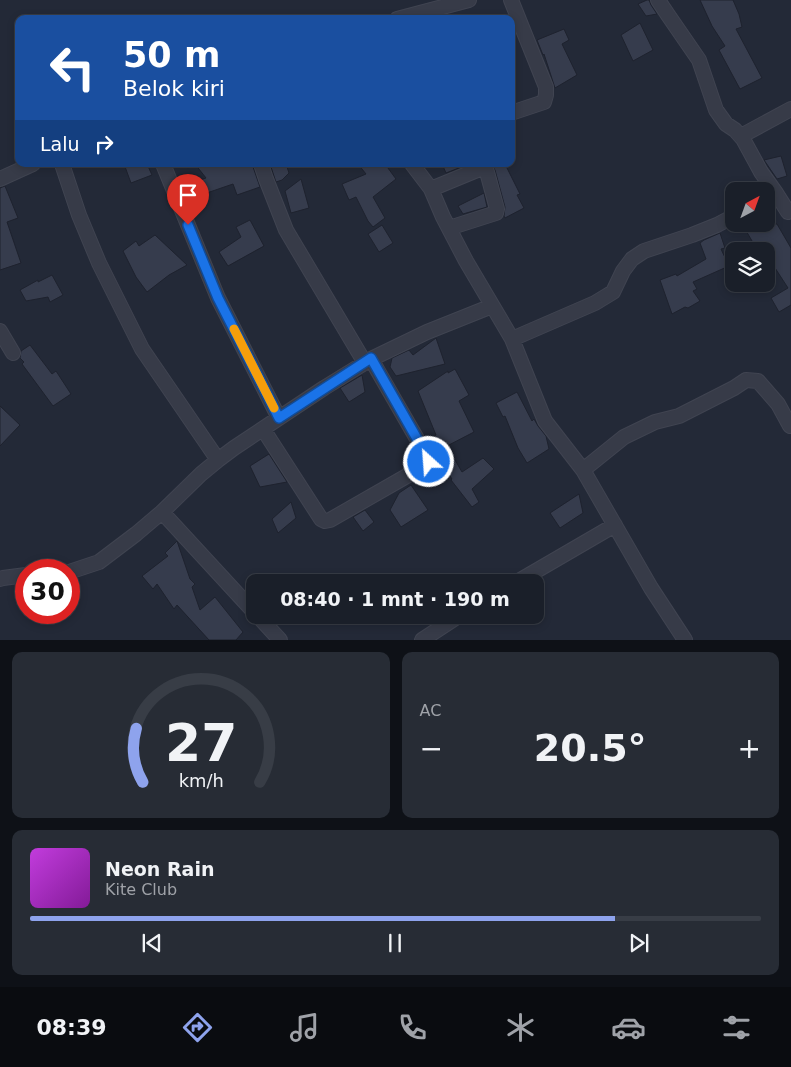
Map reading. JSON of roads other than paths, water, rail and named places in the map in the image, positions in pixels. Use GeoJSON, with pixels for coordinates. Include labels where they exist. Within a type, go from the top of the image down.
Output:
{"type":"FeatureCollection","features":[{"type":"Feature","properties":{"kind":"street"},"geometry":{"type":"LineString","coordinates":[[411,15],[469,0]]}},
{"type":"Feature","properties":{"kind":"street"},"geometry":{"type":"LineString","coordinates":[[510,0],[546,87],[544,102],[515,113]]}},
{"type":"Feature","properties":{"kind":"street"},"geometry":{"type":"LineString","coordinates":[[658,0],[700,60],[716,110],[726,124],[741,136],[765,182]]}},
{"type":"Feature","properties":{"kind":"street"},"geometry":{"type":"LineString","coordinates":[[741,136],[791,109]]}},
{"type":"Feature","properties":{"kind":"street"},"geometry":{"type":"LineString","coordinates":[[0,179],[26,167]]}},
{"type":"Feature","properties":{"kind":"street"},"geometry":{"type":"LineString","coordinates":[[63,167],[79,215],[99,263],[142,349],[218,460]]}},
{"type":"Feature","properties":{"kind":"street"},"geometry":{"type":"LineString","coordinates":[[164,167],[218,298],[279,418]]}},
{"type":"Feature","properties":{"kind":"street"},"geometry":{"type":"LineString","coordinates":[[262,167],[286,230],[429,462],[330,520],[325,521],[263,429]]}},
{"type":"Feature","properties":{"kind":"street"},"geometry":{"type":"LineString","coordinates":[[414,167],[431,189],[466,261],[512,340],[545,421],[583,470],[651,588],[685,640]]}},
{"type":"Feature","properties":{"kind":"street"},"geometry":{"type":"LineString","coordinates":[[431,189],[482,168],[487,172],[497,209],[496,213],[449,228]]}},
{"type":"Feature","properties":{"kind":"street"},"geometry":{"type":"LineString","coordinates":[[775,200],[790,213]]}},
{"type":"Feature","properties":{"kind":"street"},"geometry":{"type":"LineString","coordinates":[[512,340],[595,303],[613,292],[623,271],[632,259],[644,251],[692,235],[725,221]]}},
{"type":"Feature","properties":{"kind":"street"},"geometry":{"type":"LineString","coordinates":[[80,568],[100,562],[162,512],[218,460],[324,388],[368,361],[427,332],[492,306]]}},
{"type":"Feature","properties":{"kind":"street"},"geometry":{"type":"LineString","coordinates":[[0,331],[13,353]]}},
{"type":"Feature","properties":{"kind":"street"},"geometry":{"type":"LineString","coordinates":[[583,470],[624,437],[655,422],[679,416],[746,380],[758,381],[778,404],[790,426]]}},
{"type":"Feature","properties":{"kind":"street"},"geometry":{"type":"LineString","coordinates":[[162,512],[246,603]]}},
{"type":"Feature","properties":{"kind":"street"},"geometry":{"type":"LineString","coordinates":[[531,574],[615,525]]}},
{"type":"Feature","properties":{"kind":"street"},"geometry":{"type":"LineString","coordinates":[[0,579],[15,576]]}},
{"type":"Feature","properties":{"kind":"street"},"geometry":{"type":"LineString","coordinates":[[265,624],[280,640]]}},
{"type":"Feature","properties":{"kind":"street"},"geometry":{"type":"LineString","coordinates":[[422,640],[446,624]]}}]}
